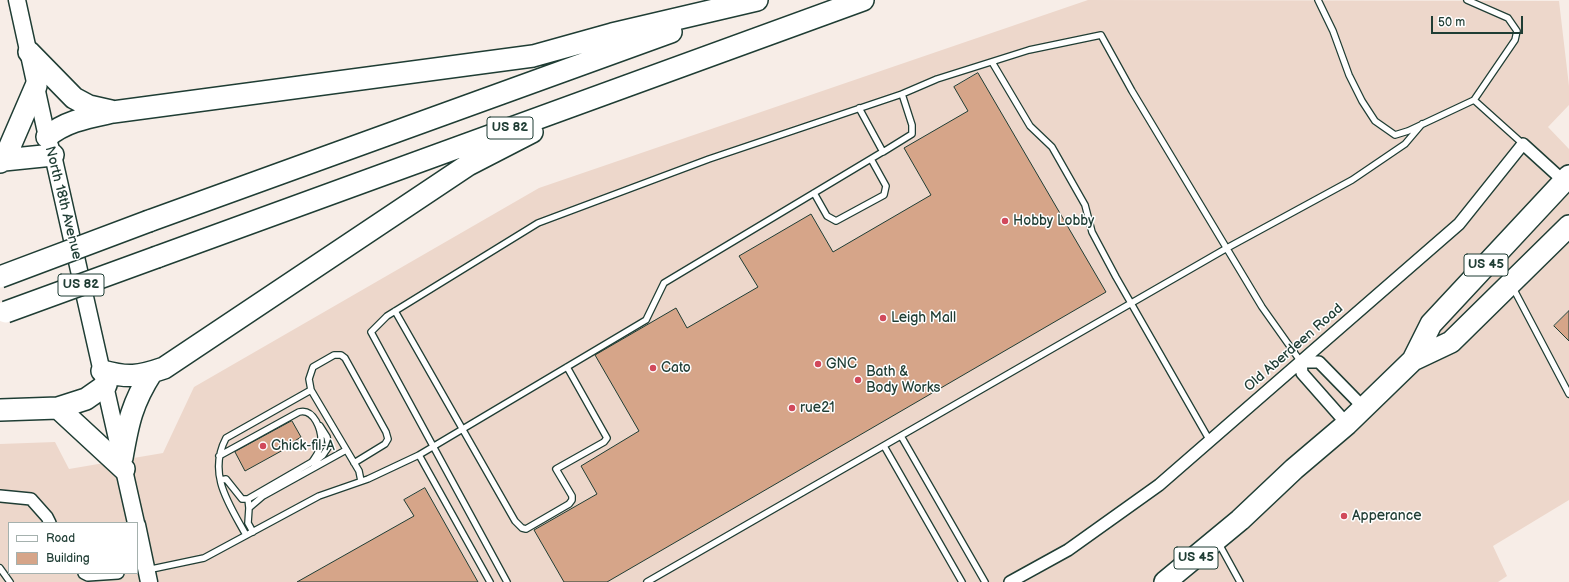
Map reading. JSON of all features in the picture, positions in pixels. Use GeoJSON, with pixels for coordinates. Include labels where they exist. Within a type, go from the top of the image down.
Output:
{"type":"FeatureCollection","features":[{"type":"Feature","properties":{"kind":"highway"},"geometry":{"type":"LineString","coordinates":[[2,161],[50,146],[54,131],[74,122],[114,112],[533,56],[612,34],[758,0]]}},
{"type":"Feature","properties":{"kind":"highway","name":"US 82"},"geometry":{"type":"LineString","coordinates":[[0,277],[758,0]]}},
{"type":"Feature","properties":{"kind":"highway","name":"US 82"},"geometry":{"type":"LineString","coordinates":[[3,313],[863,0]]}},
{"type":"Feature","properties":{"kind":"highway"},"geometry":{"type":"LineString","coordinates":[[29,52],[74,98],[89,106],[114,112]]}},
{"type":"Feature","properties":{"kind":"highway"},"geometry":{"type":"LineString","coordinates":[[2,161],[36,86]]}},
{"type":"Feature","properties":{"kind":"highway"},"geometry":{"type":"LineString","coordinates":[[0,410],[58,408],[86,399],[104,378],[143,376],[164,368],[468,165],[615,90]]}},
{"type":"Feature","properties":{"kind":"highway","name":"US 45"},"geometry":{"type":"LineString","coordinates":[[1414,360],[1431,324],[1567,181]]}},
{"type":"Feature","properties":{"kind":"highway","name":"US 45"},"geometry":{"type":"LineString","coordinates":[[1165,582],[1217,541],[1294,470],[1348,424],[1414,360],[1451,342],[1510,282],[1569,226]]}},
{"type":"Feature","properties":{"kind":"highway"},"geometry":{"type":"LineString","coordinates":[[123,464],[128,419],[134,403],[152,372]]}},
{"type":"Feature","properties":{"kind":"highway"},"geometry":{"type":"LineString","coordinates":[[58,408],[123,464]]}},
{"type":"Feature","properties":{"kind":"street","name":"North 18th Avenue"},"geometry":{"type":"LineString","coordinates":[[17,0],[137,522]]}},
{"type":"Feature","properties":{"kind":"street"},"geometry":{"type":"LineString","coordinates":[[1523,144],[1567,181]]}},
{"type":"Feature","properties":{"kind":"street","name":"Old Aberdeen Road"},"geometry":{"type":"LineString","coordinates":[[1010,582],[1068,550],[1159,485],[1210,442],[1459,224],[1523,144]]}},
{"type":"Feature","properties":{"kind":"street"},"geometry":{"type":"LineString","coordinates":[[1348,424],[1302,373],[1301,362],[1319,362],[1364,408]]}},
{"type":"Feature","properties":{"kind":"street"},"geometry":{"type":"LineString","coordinates":[[0,496],[14,496],[31,499],[50,522]]}},
{"type":"Feature","properties":{"kind":"street","name":"North 18th Avenue"},"geometry":{"type":"LineString","coordinates":[[138,531],[144,574]]}},
{"type":"Feature","properties":{"kind":"street"},"geometry":{"type":"LineString","coordinates":[[86,574],[103,574]]}},
{"type":"Feature","properties":{"kind":"lane"},"geometry":{"type":"LineString","coordinates":[[1318,0],[1333,31],[1349,75],[1362,101],[1376,121],[1395,135],[1408,132],[1474,100],[1515,40],[1517,31],[1508,18],[1466,0]]}},
{"type":"Feature","properties":{"kind":"lane"},"geometry":{"type":"LineString","coordinates":[[507,582],[371,332],[395,311],[538,223],[709,159],[902,94],[937,79],[1029,50],[1101,35],[1132,90],[1262,307],[1301,362]]}},
{"type":"Feature","properties":{"kind":"lane"},"geometry":{"type":"LineString","coordinates":[[992,62],[1030,126],[1052,147],[1085,205],[1092,232],[1130,304],[1210,442]]}},
{"type":"Feature","properties":{"kind":"lane"},"geometry":{"type":"LineString","coordinates":[[144,574],[204,558],[319,496],[361,481],[419,455],[646,320],[664,283],[912,134],[912,124],[902,94]]}},
{"type":"Feature","properties":{"kind":"lane"},"geometry":{"type":"LineString","coordinates":[[1474,100],[1523,144]]}},
{"type":"Feature","properties":{"kind":"lane"},"geometry":{"type":"LineString","coordinates":[[859,108],[884,151]]}},
{"type":"Feature","properties":{"kind":"lane"},"geometry":{"type":"LineString","coordinates":[[647,582],[1227,248],[1352,180],[1405,144],[1422,124]]}},
{"type":"Feature","properties":{"kind":"lane"},"geometry":{"type":"LineString","coordinates":[[814,193],[827,216],[836,221],[875,201],[884,195],[886,186],[871,159]]}},
{"type":"Feature","properties":{"kind":"lane"},"geometry":{"type":"LineString","coordinates":[[1510,282],[1569,394]]}},
{"type":"Feature","properties":{"kind":"lane"},"geometry":{"type":"LineString","coordinates":[[395,311],[515,521],[522,528],[526,529],[569,504],[572,500],[572,496],[556,469],[604,442],[607,438],[567,367]]}},
{"type":"Feature","properties":{"kind":"lane"},"geometry":{"type":"LineString","coordinates":[[354,463],[385,444],[388,439],[386,432],[345,358],[341,355],[334,355],[312,367],[309,379],[310,390],[354,463],[361,481]]}},
{"type":"Feature","properties":{"kind":"lane"},"geometry":{"type":"LineString","coordinates":[[246,535],[225,497],[218,468],[226,438],[310,390]]}},
{"type":"Feature","properties":{"kind":"lane"},"geometry":{"type":"LineString","coordinates":[[220,456],[305,410],[309,412],[318,426],[321,443],[318,454],[312,462],[248,500],[242,499],[226,479],[221,480]]}},
{"type":"Feature","properties":{"kind":"lane"},"geometry":{"type":"LineString","coordinates":[[901,436],[985,582]]}},
{"type":"Feature","properties":{"kind":"lane"},"geometry":{"type":"LineString","coordinates":[[884,446],[962,582]]}},
{"type":"Feature","properties":{"kind":"lane"},"geometry":{"type":"LineString","coordinates":[[249,508],[263,496],[346,450]]}},
{"type":"Feature","properties":{"kind":"lane"},"geometry":{"type":"LineString","coordinates":[[419,455],[490,582]]}},
{"type":"Feature","properties":{"kind":"lane"},"geometry":{"type":"LineString","coordinates":[[248,500],[248,523],[253,532]]}},
{"type":"Feature","properties":{"kind":"lane"},"geometry":{"type":"LineString","coordinates":[[1217,541],[1240,582]]}},
{"type":"Feature","properties":{"kind":"lane"},"geometry":{"type":"LineString","coordinates":[[0,568],[10,582]]}},
{"type":"Feature","properties":{"kind":"shaded area"},"geometry":{"type":"Polygon","coordinates":[[[1088,0],[1559,1],[1569,86],[1569,105],[1548,127],[1569,149],[1569,500],[1493,546],[1507,576],[1498,582],[0,582],[0,444],[55,442],[69,469],[163,453],[194,387],[539,188],[1088,0]]]}},
{"type":"Feature","properties":{"kind":"building","name":"Leigh Mall"},"geometry":{"type":"Polygon","coordinates":[[[978,73],[1106,292],[607,582],[564,582],[534,530],[597,494],[581,466],[639,431],[595,355],[676,308],[687,328],[758,287],[739,256],[811,214],[833,252],[931,195],[904,148],[968,111],[954,87],[978,73]]]}},
{"type":"Feature","properties":{"kind":"building"},"geometry":{"type":"Polygon","coordinates":[[[1569,311],[1569,341],[1554,326],[1569,311]]]}},
{"type":"Feature","properties":{"kind":"building","name":"Chick-fil-A"},"geometry":{"type":"Polygon","coordinates":[[[292,421],[301,437],[293,442],[294,444],[245,471],[235,452],[292,421]]]}},
{"type":"Feature","properties":{"kind":"building"},"geometry":{"type":"Polygon","coordinates":[[[425,488],[478,582],[297,582],[414,516],[404,500],[425,488]]]}},
{"type":"Feature","properties":{"kind":"place","name":"Hobby Lobby"},"geometry":{"type":"Point","coordinates":[1005,221]}},
{"type":"Feature","properties":{"kind":"place","name":"Leigh Mall"},"geometry":{"type":"Point","coordinates":[883,318]}},
{"type":"Feature","properties":{"kind":"place","name":"GNC"},"geometry":{"type":"Point","coordinates":[818,364]}},
{"type":"Feature","properties":{"kind":"place","name":"Cato"},"geometry":{"type":"Point","coordinates":[653,368]}},
{"type":"Feature","properties":{"kind":"place","name":"Bath & Body Works"},"geometry":{"type":"Point","coordinates":[858,380]}},
{"type":"Feature","properties":{"kind":"place","name":"rue21"},"geometry":{"type":"Point","coordinates":[792,408]}},
{"type":"Feature","properties":{"kind":"place","name":"Chick-fil-A"},"geometry":{"type":"Point","coordinates":[263,446]}},
{"type":"Feature","properties":{"kind":"place","name":"Apperance"},"geometry":{"type":"Point","coordinates":[1344,516]}}]}
